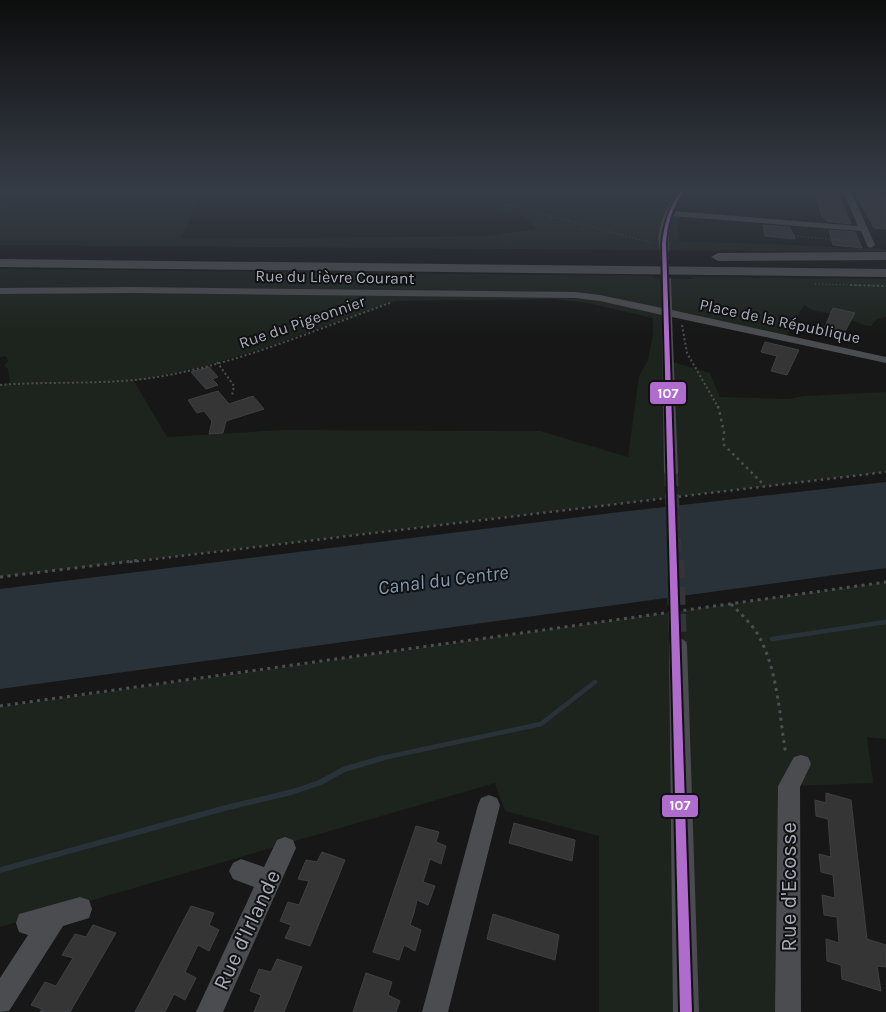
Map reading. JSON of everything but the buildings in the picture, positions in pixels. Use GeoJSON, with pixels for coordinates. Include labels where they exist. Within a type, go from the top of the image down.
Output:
{"type":"FeatureCollection","features":[{"type":"Feature","properties":{"kind":"highway"},"geometry":{"type":"LineString","coordinates":[[647,256],[677,256]]}},
{"type":"Feature","properties":{"kind":"highway"},"geometry":{"type":"LineString","coordinates":[[707,256],[886,261]]}},
{"type":"Feature","properties":{"kind":"highway"},"geometry":{"type":"LineString","coordinates":[[737,257],[886,256]]}},
{"type":"Feature","properties":{"kind":"highway"},"geometry":{"type":"LineString","coordinates":[[0,262],[886,273]]}},
{"type":"Feature","properties":{"kind":"street"},"geometry":{"type":"LineString","coordinates":[[664,238],[664,248]]}},
{"type":"Feature","properties":{"kind":"street"},"geometry":{"type":"LineString","coordinates":[[868,238],[870,244]]}},
{"type":"Feature","properties":{"kind":"street"},"geometry":{"type":"LineString","coordinates":[[666,279],[671,472]]}},
{"type":"Feature","properties":{"kind":"street","name":"Rue du Lièvre Courant"},"geometry":{"type":"LineString","coordinates":[[0,291],[132,290],[575,295],[600,298],[667,313]]}},
{"type":"Feature","properties":{"kind":"street","name":"Place de la République"},"geometry":{"type":"LineString","coordinates":[[667,313],[886,360]]}},
{"type":"Feature","properties":{"kind":"street"},"geometry":{"type":"LineString","coordinates":[[678,645],[686,1012]]}},
{"type":"Feature","properties":{"kind":"street","name":"Rue d'Ecosse"},"geometry":{"type":"LineString","coordinates":[[788,1012],[789,786],[801,764]]}},
{"type":"Feature","properties":{"kind":"street"},"geometry":{"type":"LineString","coordinates":[[435,1012],[489,805]]}},
{"type":"Feature","properties":{"kind":"street","name":"Rue d'Irlande"},"geometry":{"type":"LineString","coordinates":[[209,1012],[285,848]]}},
{"type":"Feature","properties":{"kind":"street"},"geometry":{"type":"LineString","coordinates":[[241,871],[270,881]]}},
{"type":"Feature","properties":{"kind":"street"},"geometry":{"type":"LineString","coordinates":[[28,923],[80,909]]}},
{"type":"Feature","properties":{"kind":"street"},"geometry":{"type":"LineString","coordinates":[[0,1002],[55,916]]}},
{"type":"Feature","properties":{"kind":"path"},"geometry":{"type":"LineString","coordinates":[[628,238],[664,248]]}},
{"type":"Feature","properties":{"kind":"path"},"geometry":{"type":"LineString","coordinates":[[816,238],[870,244]]}},
{"type":"Feature","properties":{"kind":"path","name":"Rue du Pigeonnier"},"geometry":{"type":"LineString","coordinates":[[0,384],[139,380],[191,370],[262,349],[418,293]]}},
{"type":"Feature","properties":{"kind":"path"},"geometry":{"type":"LineString","coordinates":[[683,316],[682,325],[687,353],[718,406],[724,432],[723,444],[765,486]]}},
{"type":"Feature","properties":{"kind":"path"},"geometry":{"type":"LineString","coordinates":[[217,362],[234,386],[232,395]]}},
{"type":"Feature","properties":{"kind":"path"},"geometry":{"type":"LineString","coordinates":[[0,577],[886,472]]}},
{"type":"Feature","properties":{"kind":"path"},"geometry":{"type":"LineString","coordinates":[[0,706],[886,582]]}},
{"type":"Feature","properties":{"kind":"path"},"geometry":{"type":"LineString","coordinates":[[731,604],[757,632],[764,647],[773,678],[785,749],[801,764]]}},
{"type":"Feature","properties":{"kind":"shaded area"},"geometry":{"type":"Polygon","coordinates":[[[0,238],[678,238],[678,241],[876,248],[886,250],[886,252],[0,245],[0,238]]]}},
{"type":"Feature","properties":{"kind":"shaded area"},"geometry":{"type":"Polygon","coordinates":[[[0,269],[652,276],[654,278],[693,279],[692,277],[886,279],[886,317],[877,319],[871,326],[840,315],[815,311],[804,305],[785,338],[668,313],[669,361],[710,373],[720,397],[789,399],[804,396],[886,392],[886,472],[0,577],[0,385],[10,383],[8,369],[4,366],[8,361],[6,356],[0,357],[0,269]],[[553,299],[395,301],[262,349],[191,370],[134,381],[167,437],[283,430],[540,431],[628,457],[639,376],[648,360],[653,334],[653,318],[588,303],[553,299]]]}},
{"type":"Feature","properties":{"kind":"shaded area"},"geometry":{"type":"Polygon","coordinates":[[[886,582],[886,739],[867,737],[873,783],[790,786],[788,1012],[599,1012],[599,836],[505,811],[495,783],[0,927],[0,707],[886,582]]]}},
{"type":"Feature","properties":{"kind":"water","name":"Canal du Centre"},"geometry":{"type":"Polygon","coordinates":[[[886,482],[886,568],[0,689],[0,589],[620,512],[886,482]]]}},
{"type":"Feature","properties":{"kind":"waterway"},"geometry":{"type":"LineString","coordinates":[[772,639],[886,622]]}},
{"type":"Feature","properties":{"kind":"waterway"},"geometry":{"type":"LineString","coordinates":[[378,759],[541,724],[595,682]]}},
{"type":"Feature","properties":{"kind":"waterway"},"geometry":{"type":"LineString","coordinates":[[0,870],[225,808],[292,792],[319,783],[345,769],[383,758]]}},
{"type":"Feature","properties":{"kind":"tunnel"},"geometry":{"type":"LineString","coordinates":[[664,251],[666,279]]}},
{"type":"Feature","properties":{"kind":"tunnel"},"geometry":{"type":"LineString","coordinates":[[671,472],[675,562]]}},
{"type":"Feature","properties":{"kind":"tunnel"},"geometry":{"type":"LineString","coordinates":[[675,560],[678,645]]}},
{"type":"Feature","properties":{"kind":"transit line","name":"107"},"geometry":{"type":"LineString","coordinates":[[665,238],[686,1012]]}}]}
